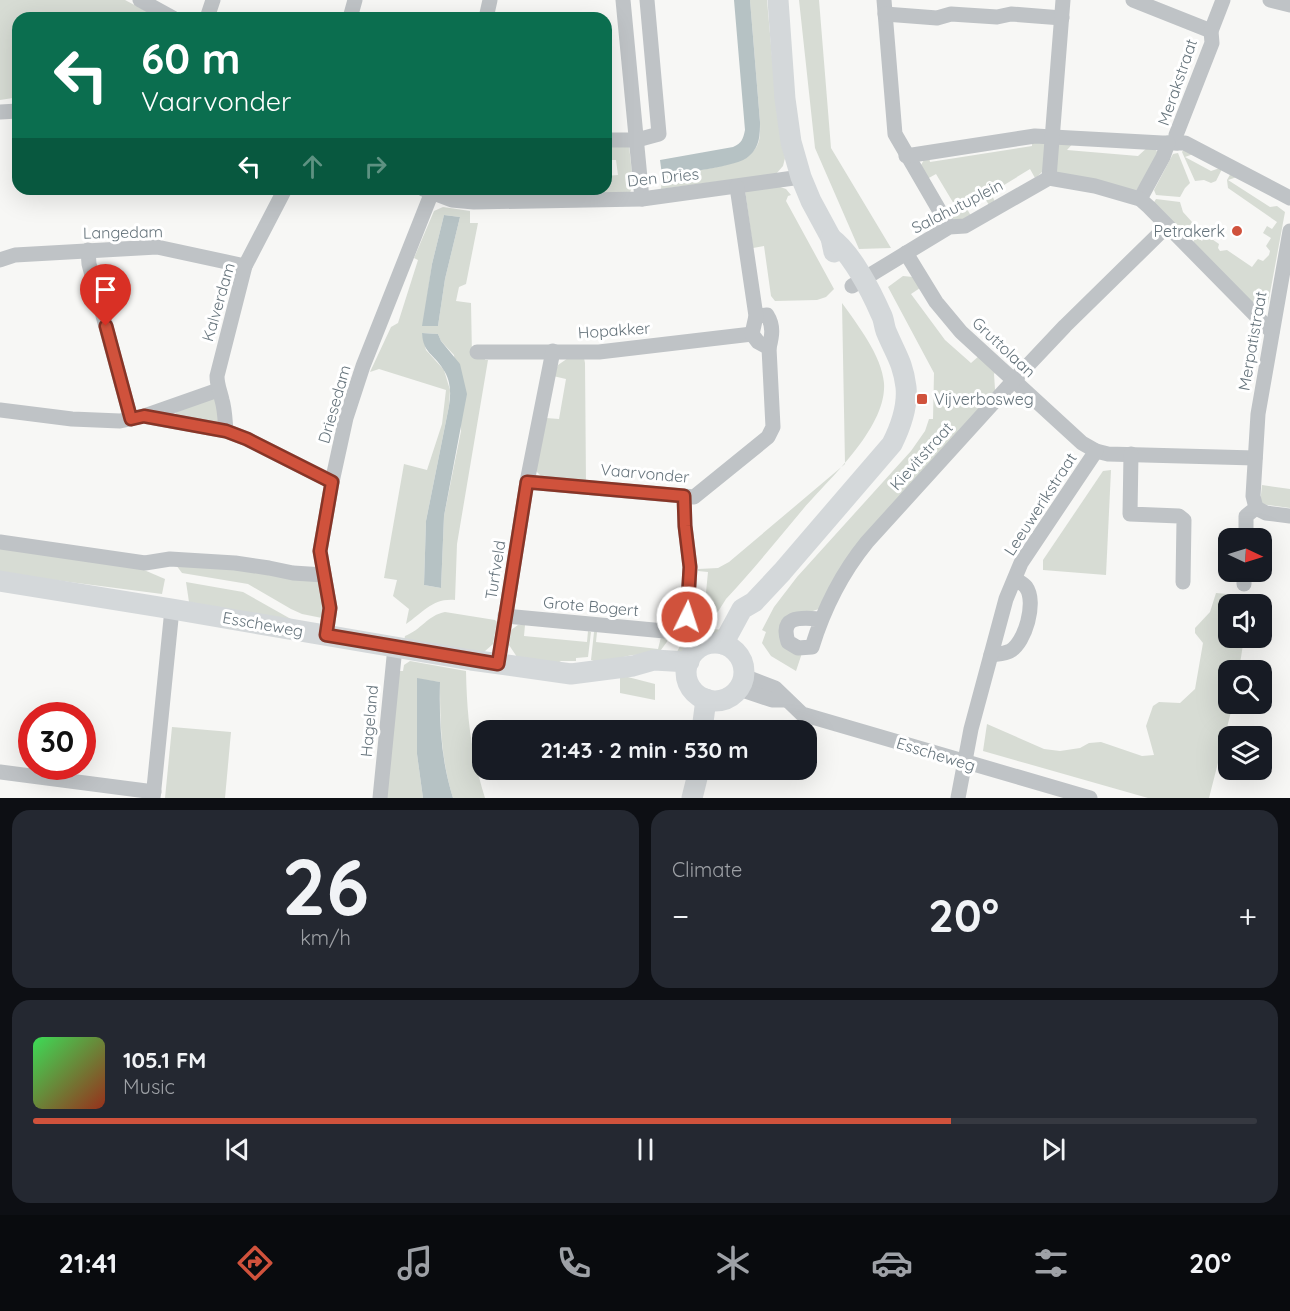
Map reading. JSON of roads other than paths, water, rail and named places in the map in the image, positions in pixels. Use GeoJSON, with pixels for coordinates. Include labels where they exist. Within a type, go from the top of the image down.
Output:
{"type":"FeatureCollection","features":[{"type":"Feature","properties":{"kind":"main road"},"geometry":{"type":"LineString","coordinates":[[730,648],[742,609],[754,602],[892,444],[903,418],[906,388],[899,356],[885,329],[882,316],[857,283],[841,245],[831,238],[801,177],[788,123],[778,0]]}},
{"type":"Feature","properties":{"kind":"main road","name":"Esscheweg"},"geometry":{"type":"LineString","coordinates":[[0,581],[498,664],[571,674],[633,666],[656,673],[688,668]]}},
{"type":"Feature","properties":{"kind":"main road"},"geometry":{"type":"LineString","coordinates":[[716,643],[730,648],[743,663],[741,682],[734,694],[713,700],[693,690],[688,668],[697,650],[716,643]]}},
{"type":"Feature","properties":{"kind":"main road"},"geometry":{"type":"LineString","coordinates":[[706,720],[713,700]]}},
{"type":"Feature","properties":{"kind":"main road"},"geometry":{"type":"LineString","coordinates":[[713,700],[714,720]]}},
{"type":"Feature","properties":{"kind":"main road"},"geometry":{"type":"LineString","coordinates":[[692,798],[696,780]]}},
{"type":"Feature","properties":{"kind":"street"},"geometry":{"type":"LineString","coordinates":[[140,0],[162,12]]}},
{"type":"Feature","properties":{"kind":"street"},"geometry":{"type":"LineString","coordinates":[[623,0],[642,199]]}},
{"type":"Feature","properties":{"kind":"street"},"geometry":{"type":"LineString","coordinates":[[612,140],[637,140],[659,134],[647,0]]}},
{"type":"Feature","properties":{"kind":"street"},"geometry":{"type":"LineString","coordinates":[[1063,0],[1049,178],[1095,186],[1140,199],[1272,332]]}},
{"type":"Feature","properties":{"kind":"street"},"geometry":{"type":"LineString","coordinates":[[1133,0],[1211,31]]}},
{"type":"Feature","properties":{"kind":"street","name":"Merakstraat"},"geometry":{"type":"LineString","coordinates":[[1173,143],[1212,43],[1211,31],[1223,0]]}},
{"type":"Feature","properties":{"kind":"street"},"geometry":{"type":"LineString","coordinates":[[1270,0],[1290,5]]}},
{"type":"Feature","properties":{"kind":"street"},"geometry":{"type":"LineString","coordinates":[[950,227],[895,134],[885,7],[937,18],[951,14],[997,17],[1011,14],[1062,18]]}},
{"type":"Feature","properties":{"kind":"street"},"geometry":{"type":"LineString","coordinates":[[906,156],[1035,136],[1185,142],[1290,198]]}},
{"type":"Feature","properties":{"kind":"street"},"geometry":{"type":"LineString","coordinates":[[1140,199],[1173,143]]}},
{"type":"Feature","properties":{"kind":"street","name":"Den Dries"},"geometry":{"type":"LineString","coordinates":[[439,195],[452,200],[474,202],[642,199],[801,177]]}},
{"type":"Feature","properties":{"kind":"street","name":"Salahutuplein"},"geometry":{"type":"LineString","coordinates":[[857,283],[950,227],[965,226],[1049,178]]}},
{"type":"Feature","properties":{"kind":"street"},"geometry":{"type":"LineString","coordinates":[[737,187],[756,316],[752,334],[758,342],[769,348]]}},
{"type":"Feature","properties":{"kind":"street","name":"Kalverdam"},"geometry":{"type":"LineString","coordinates":[[226,431],[217,376],[245,266],[282,195]]}},
{"type":"Feature","properties":{"kind":"street","name":"Driesedam"},"geometry":{"type":"LineString","coordinates":[[326,635],[330,608],[320,551],[346,418],[427,195]]}},
{"type":"Feature","properties":{"kind":"street","name":"Kievitstraat"},"geometry":{"type":"LineString","coordinates":[[820,619],[834,591],[860,551],[1065,326],[1167,226]]}},
{"type":"Feature","properties":{"kind":"street","name":"Merpatistraat"},"geometry":{"type":"LineString","coordinates":[[1256,508],[1253,503],[1257,414],[1290,231]]}},
{"type":"Feature","properties":{"kind":"street","name":"Langedam"},"geometry":{"type":"LineString","coordinates":[[0,260],[15,255],[157,247],[245,266]]}},
{"type":"Feature","properties":{"kind":"street"},"geometry":{"type":"LineString","coordinates":[[88,250],[89,264],[138,418]]}},
{"type":"Feature","properties":{"kind":"street","name":"Gruttolaan"},"geometry":{"type":"LineString","coordinates":[[906,253],[951,322],[1082,443],[1096,451]]}},
{"type":"Feature","properties":{"kind":"street","name":"Vaarvonder"},"geometry":{"type":"LineString","coordinates":[[527,482],[694,497],[768,436],[773,427],[769,348],[772,334],[771,322],[766,315],[756,316]]}},
{"type":"Feature","properties":{"kind":"street","name":"Hopakker"},"geometry":{"type":"LineString","coordinates":[[477,352],[599,352],[752,334]]}},
{"type":"Feature","properties":{"kind":"street","name":"Turfveld"},"geometry":{"type":"LineString","coordinates":[[498,664],[527,482],[553,351]]}},
{"type":"Feature","properties":{"kind":"street"},"geometry":{"type":"LineString","coordinates":[[0,410],[72,419],[120,421],[138,418],[218,390]]}},
{"type":"Feature","properties":{"kind":"street"},"geometry":{"type":"LineString","coordinates":[[138,418],[226,431],[247,439],[332,482]]}},
{"type":"Feature","properties":{"kind":"street"},"geometry":{"type":"LineString","coordinates":[[1096,451],[1108,454],[1255,458]]}},
{"type":"Feature","properties":{"kind":"street","name":"Leeuwerikstraat"},"geometry":{"type":"LineString","coordinates":[[958,798],[971,729],[1006,599],[1021,563],[1096,451]]}},
{"type":"Feature","properties":{"kind":"street"},"geometry":{"type":"LineString","coordinates":[[1131,454],[1130,514],[1179,516],[1184,520],[1183,582]]}},
{"type":"Feature","properties":{"kind":"street"},"geometry":{"type":"LineString","coordinates":[[684,496],[690,567],[687,617]]}},
{"type":"Feature","properties":{"kind":"street"},"geometry":{"type":"LineString","coordinates":[[1246,528],[1246,516],[1256,508],[1266,513],[1290,516]]}},
{"type":"Feature","properties":{"kind":"street"},"geometry":{"type":"LineString","coordinates":[[0,543],[145,563],[170,559],[236,563],[293,573],[324,575]]}},
{"type":"Feature","properties":{"kind":"street","name":"Leeuwerikstraat"},"geometry":{"type":"LineString","coordinates":[[991,655],[1010,651],[1020,641],[1028,622],[1031,604],[1026,588],[1015,579]]}},
{"type":"Feature","properties":{"kind":"street"},"geometry":{"type":"LineString","coordinates":[[0,772],[153,795],[172,609]]}},
{"type":"Feature","properties":{"kind":"street","name":"Grote Bogert"},"geometry":{"type":"LineString","coordinates":[[505,616],[675,632]]}},
{"type":"Feature","properties":{"kind":"street","name":"Hageland"},"geometry":{"type":"LineString","coordinates":[[380,798],[395,647]]}},
{"type":"Feature","properties":{"kind":"street","name":"Esscheweg"},"geometry":{"type":"LineString","coordinates":[[741,682],[772,700],[787,700],[802,714],[1090,798]]}},
{"type":"Feature","properties":{"kind":"place","name":"Petrakerk"},"geometry":{"type":"Point","coordinates":[1237,231]}},
{"type":"Feature","properties":{"kind":"place","name":"Vijverbosweg"},"geometry":{"type":"Point","coordinates":[922,399]}}]}
